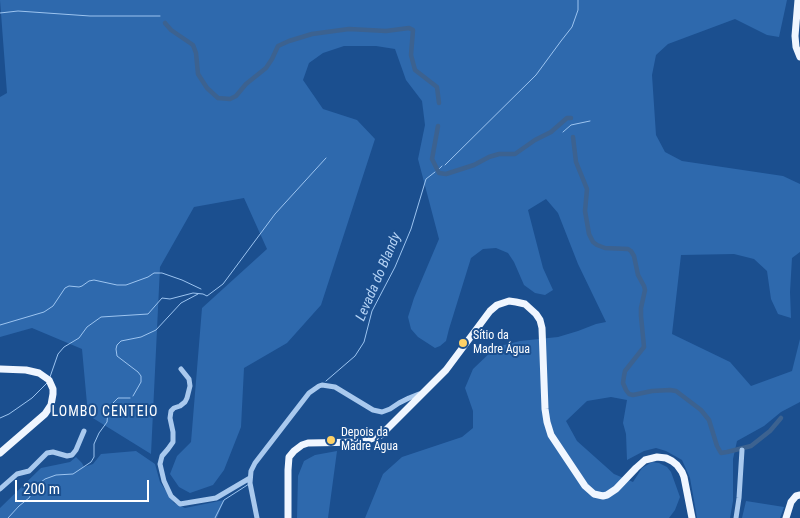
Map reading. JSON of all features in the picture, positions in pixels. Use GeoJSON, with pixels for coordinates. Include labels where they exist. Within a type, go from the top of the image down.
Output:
{"type":"FeatureCollection","features":[{"type":"Feature","properties":{"kind":"main road"},"geometry":{"type":"LineString","coordinates":[[798,0],[795,36],[796,47],[800,57]]}},
{"type":"Feature","properties":{"kind":"main road"},"geometry":{"type":"LineString","coordinates":[[288,518],[288,470],[290,457],[294,451],[302,445],[308,444],[363,442],[376,438],[386,432],[454,360],[494,308],[509,302],[525,304],[540,320],[542,328],[546,422],[557,444],[585,486],[594,494],[607,495],[616,489],[640,464],[648,459],[662,457],[672,461],[682,472],[692,518]]}},
{"type":"Feature","properties":{"kind":"main road"},"geometry":{"type":"LineString","coordinates":[[0,369],[33,371],[48,378],[52,385],[53,394],[49,409],[43,416],[0,453]]}},
{"type":"Feature","properties":{"kind":"main road"},"geometry":{"type":"LineString","coordinates":[[786,518],[791,502],[796,496],[800,495]]}},
{"type":"Feature","properties":{"kind":"street"},"geometry":{"type":"LineString","coordinates":[[182,369],[189,379],[190,386],[185,402],[171,411],[173,442],[162,456],[160,464],[164,481],[171,496],[180,504],[216,498],[250,478]]}},
{"type":"Feature","properties":{"kind":"street"},"geometry":{"type":"LineString","coordinates":[[257,518],[250,484],[251,472],[255,462],[309,392],[322,385],[334,388],[373,410],[382,412],[390,410],[409,398],[423,394]]}},
{"type":"Feature","properties":{"kind":"street"},"geometry":{"type":"LineString","coordinates":[[0,489],[17,474],[29,471],[47,453],[53,452],[65,456],[72,455],[84,431]]}},
{"type":"Feature","properties":{"kind":"street"},"geometry":{"type":"LineString","coordinates":[[736,518],[742,450]]}},
{"type":"Feature","properties":{"kind":"shaded area"},"geometry":{"type":"Polygon","coordinates":[[[0,0],[787,0],[779,37],[767,35],[735,19],[668,44],[656,55],[652,75],[656,135],[665,152],[682,161],[783,176],[800,184],[800,252],[792,258],[791,318],[778,314],[771,299],[767,271],[754,259],[734,254],[681,255],[672,334],[730,362],[751,386],[792,371],[800,339],[800,402],[737,441],[733,459],[733,501],[730,518],[697,518],[690,478],[682,460],[656,448],[644,451],[627,460],[626,434],[623,423],[627,400],[611,397],[587,401],[566,421],[577,441],[614,474],[633,482],[642,468],[652,462],[667,467],[671,472],[680,497],[675,510],[669,518],[365,518],[383,474],[402,457],[462,437],[473,428],[473,411],[465,388],[473,369],[496,347],[520,341],[558,337],[606,322],[578,264],[558,213],[546,199],[528,210],[543,268],[553,290],[545,295],[535,293],[524,285],[508,253],[496,248],[483,249],[471,258],[446,341],[435,348],[418,337],[411,329],[408,317],[439,239],[418,159],[425,125],[422,101],[406,80],[395,49],[376,46],[344,46],[323,53],[309,63],[303,80],[323,109],[357,120],[375,139],[321,305],[287,343],[244,368],[241,427],[224,470],[213,485],[190,493],[179,487],[170,474],[177,456],[191,442],[202,308],[267,249],[244,198],[194,207],[160,267],[151,454],[88,415],[82,349],[32,328],[0,337],[0,97],[7,93],[0,0]]]}},
{"type":"Feature","properties":{"kind":"shaded area"},"geometry":{"type":"Polygon","coordinates":[[[136,451],[155,464],[160,482],[174,503],[185,508],[224,500],[217,518],[0,518],[0,508],[41,468],[70,462],[76,457],[84,467],[93,464],[101,454],[136,451]]]}},
{"type":"Feature","properties":{"kind":"shaded area"},"geometry":{"type":"Polygon","coordinates":[[[337,451],[328,518],[297,518],[298,476],[304,461],[315,455],[337,451]]]}},
{"type":"Feature","properties":{"kind":"shaded area"},"geometry":{"type":"Polygon","coordinates":[[[746,501],[784,507],[780,518],[742,518],[746,501]]]}},
{"type":"Feature","properties":{"kind":"waterway","name":"Levada do Blandy"},"geometry":{"type":"LineString","coordinates":[[445,165],[536,75],[572,27],[578,10],[578,0]]}},
{"type":"Feature","properties":{"kind":"waterway"},"geometry":{"type":"LineString","coordinates":[[0,13],[18,11],[90,16],[160,16]]}},
{"type":"Feature","properties":{"kind":"waterway"},"geometry":{"type":"LineString","coordinates":[[165,23],[171,30],[193,45],[196,53],[198,74],[207,88],[218,98],[230,99],[236,96],[246,84],[266,68],[278,46],[289,41],[312,34],[349,29],[386,31],[409,28],[413,30],[411,55],[415,70],[437,87],[439,103]]}},
{"type":"Feature","properties":{"kind":"waterway"},"geometry":{"type":"LineString","coordinates":[[438,126],[432,159],[439,173],[446,174],[499,154],[515,154],[535,140],[551,132],[567,118],[571,118]]}},
{"type":"Feature","properties":{"kind":"waterway"},"geometry":{"type":"LineString","coordinates":[[563,132],[571,125],[590,121]]}},
{"type":"Feature","properties":{"kind":"waterway"},"geometry":{"type":"LineString","coordinates":[[573,137],[576,162],[587,189],[585,211],[589,234],[597,245],[605,248],[628,249],[631,251],[638,275],[645,290],[641,308],[644,347],[625,371],[623,383],[626,390],[629,394],[633,395],[652,391],[676,391],[701,410],[709,420],[721,453],[751,446],[770,431],[781,418]]}},
{"type":"Feature","properties":{"kind":"waterway"},"geometry":{"type":"LineString","coordinates":[[50,377],[58,354],[64,347],[79,338],[87,327],[101,317],[148,314],[162,298],[170,299],[193,293],[207,296],[223,284],[275,214],[326,158]]}},
{"type":"Feature","properties":{"kind":"waterway","name":"Levada do Blandy"},"geometry":{"type":"LineString","coordinates":[[438,170],[442,166]]}},
{"type":"Feature","properties":{"kind":"waterway","name":"Levada do Blandy"},"geometry":{"type":"LineString","coordinates":[[326,381],[355,356],[364,342],[372,311],[395,267],[411,229],[426,179],[435,172]]}},
{"type":"Feature","properties":{"kind":"waterway"},"geometry":{"type":"LineString","coordinates":[[0,325],[44,312],[53,306],[65,288],[69,286],[79,287],[94,280],[126,285],[154,273],[162,273],[201,289]]}},
{"type":"Feature","properties":{"kind":"waterway"},"geometry":{"type":"LineString","coordinates":[[133,396],[141,382],[141,376],[117,356],[117,345],[121,341],[141,337],[156,330],[181,303],[198,294]]}},
{"type":"Feature","properties":{"kind":"waterway"},"geometry":{"type":"LineString","coordinates":[[0,418],[32,398],[47,383]]}},
{"type":"Feature","properties":{"kind":"waterway"},"geometry":{"type":"LineString","coordinates":[[8,518],[29,498],[37,485],[45,479],[56,475],[73,474],[91,462],[94,457],[94,444],[107,422],[108,411],[111,405],[118,398],[130,398]]}},
{"type":"Feature","properties":{"kind":"waterway","name":"Levada do Blandy"},"geometry":{"type":"LineString","coordinates":[[215,518],[224,500],[249,484]]}},
{"type":"Feature","properties":{"kind":"place","name":"Sítio da Madre Água"},"geometry":{"type":"Point","coordinates":[463,343]}},
{"type":"Feature","properties":{"kind":"place","name":"Depois da Madre Água"},"geometry":{"type":"Point","coordinates":[331,440]}},
{"type":"Feature","properties":{"kind":"district","name":"LOMBO CENTEIO"},"geometry":{"type":"Point","coordinates":[105,412]}}]}
